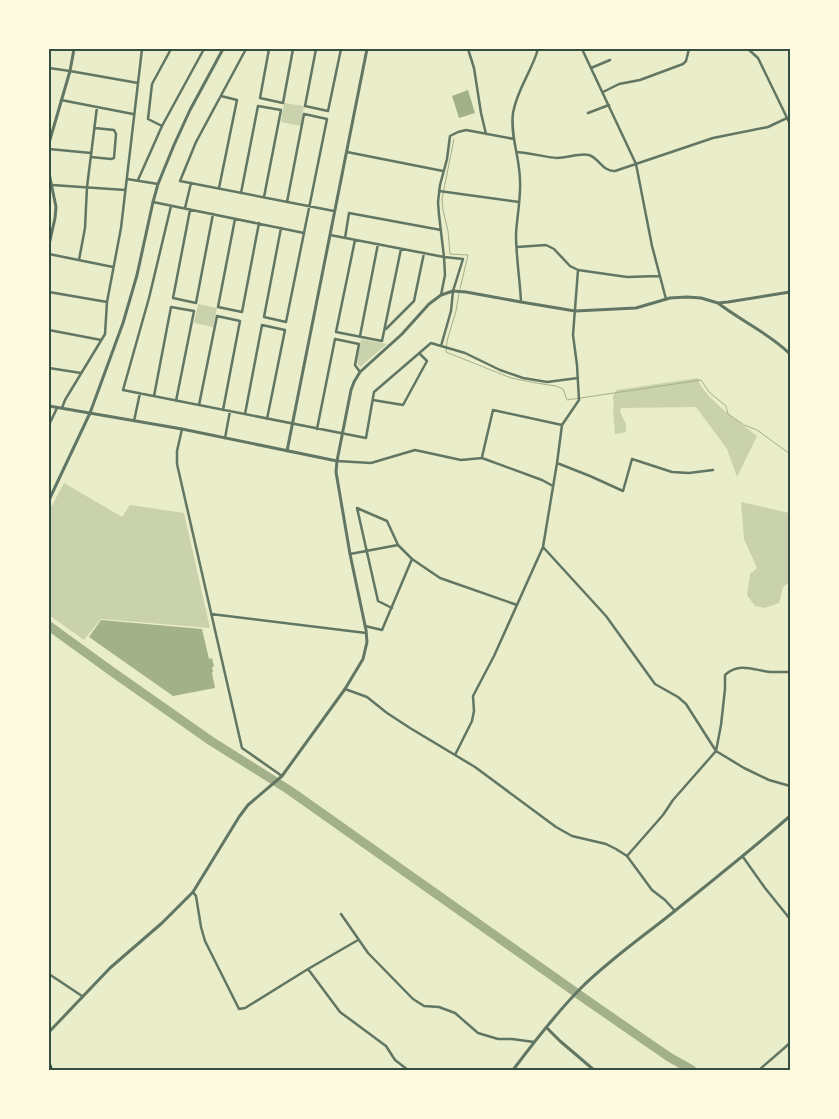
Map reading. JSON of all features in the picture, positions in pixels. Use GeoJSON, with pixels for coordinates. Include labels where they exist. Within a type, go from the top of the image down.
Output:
{"type":"FeatureCollection","features":[{"type":"Feature","properties":{"kind":"main road"},"geometry":{"type":"LineString","coordinates":[[49,1064],[51,1070]]}},
{"type":"Feature","properties":{"kind":"street"},"geometry":{"type":"LineString","coordinates":[[49,144],[74,49]]}},
{"type":"Feature","properties":{"kind":"street"},"geometry":{"type":"LineString","coordinates":[[49,425],[104,334],[107,302],[121,228],[142,49]]}},
{"type":"Feature","properties":{"kind":"street"},"geometry":{"type":"LineString","coordinates":[[162,126],[148,119],[152,84],[171,49]]}},
{"type":"Feature","properties":{"kind":"street"},"geometry":{"type":"LineString","coordinates":[[138,180],[162,126],[204,49]]}},
{"type":"Feature","properties":{"kind":"street"},"geometry":{"type":"LineString","coordinates":[[49,500],[90,413],[125,315],[137,275],[158,184],[190,110],[224,49]]}},
{"type":"Feature","properties":{"kind":"street"},"geometry":{"type":"LineString","coordinates":[[246,49],[196,142],[180,181],[334,212]]}},
{"type":"Feature","properties":{"kind":"street"},"geometry":{"type":"LineString","coordinates":[[269,49],[260,98],[283,103],[293,49]]}},
{"type":"Feature","properties":{"kind":"street"},"geometry":{"type":"LineString","coordinates":[[316,49],[305,106],[328,112],[341,49]]}},
{"type":"Feature","properties":{"kind":"street"},"geometry":{"type":"LineString","coordinates":[[287,451],[367,49]]}},
{"type":"Feature","properties":{"kind":"street"},"geometry":{"type":"LineString","coordinates":[[468,49],[474,68],[486,134]]}},
{"type":"Feature","properties":{"kind":"street"},"geometry":{"type":"LineString","coordinates":[[521,302],[516,235],[520,182],[514,139],[513,113],[518,92],[533,64],[538,49]]}},
{"type":"Feature","properties":{"kind":"street"},"geometry":{"type":"LineString","coordinates":[[582,49],[636,164],[652,246],[666,299]]}},
{"type":"Feature","properties":{"kind":"street"},"geometry":{"type":"LineString","coordinates":[[603,92],[619,84],[640,80],[683,64],[686,61],[689,49]]}},
{"type":"Feature","properties":{"kind":"street"},"geometry":{"type":"LineString","coordinates":[[748,49],[758,58],[790,124]]}},
{"type":"Feature","properties":{"kind":"street"},"geometry":{"type":"LineString","coordinates":[[591,68],[610,60]]}},
{"type":"Feature","properties":{"kind":"street"},"geometry":{"type":"LineString","coordinates":[[49,68],[70,70],[138,83]]}},
{"type":"Feature","properties":{"kind":"street"},"geometry":{"type":"LineString","coordinates":[[219,188],[237,100],[221,96]]}},
{"type":"Feature","properties":{"kind":"street"},"geometry":{"type":"LineString","coordinates":[[61,100],[134,114]]}},
{"type":"Feature","properties":{"kind":"street"},"geometry":{"type":"LineString","coordinates":[[588,112],[609,105]]}},
{"type":"Feature","properties":{"kind":"street"},"geometry":{"type":"LineString","coordinates":[[242,193],[258,106],[274,108],[281,110],[264,197]]}},
{"type":"Feature","properties":{"kind":"street"},"geometry":{"type":"LineString","coordinates":[[79,260],[85,228],[87,187],[97,107]]}},
{"type":"Feature","properties":{"kind":"street"},"geometry":{"type":"LineString","coordinates":[[281,228],[264,317],[286,322],[327,119],[304,114],[287,202]]}},
{"type":"Feature","properties":{"kind":"street"},"geometry":{"type":"LineString","coordinates":[[517,152],[558,158],[592,156],[611,171],[713,138],[768,127],[787,118]]}},
{"type":"Feature","properties":{"kind":"street"},"geometry":{"type":"LineString","coordinates":[[49,149],[114,158],[116,134],[114,130],[94,128]]}},
{"type":"Feature","properties":{"kind":"street"},"geometry":{"type":"LineString","coordinates":[[441,295],[445,275],[439,216],[439,191],[450,136],[466,130],[514,139]]}},
{"type":"Feature","properties":{"kind":"street"},"geometry":{"type":"LineString","coordinates":[[346,152],[443,171]]}},
{"type":"Feature","properties":{"kind":"street"},"geometry":{"type":"LineString","coordinates":[[49,173],[56,207],[49,245]]}},
{"type":"Feature","properties":{"kind":"street"},"geometry":{"type":"LineString","coordinates":[[127,178],[158,184]]}},
{"type":"Feature","properties":{"kind":"street"},"geometry":{"type":"LineString","coordinates":[[185,209],[191,183]]}},
{"type":"Feature","properties":{"kind":"street"},"geometry":{"type":"LineString","coordinates":[[51,185],[125,190]]}},
{"type":"Feature","properties":{"kind":"street"},"geometry":{"type":"LineString","coordinates":[[439,191],[519,202]]}},
{"type":"Feature","properties":{"kind":"street"},"geometry":{"type":"LineString","coordinates":[[153,202],[304,233]]}},
{"type":"Feature","properties":{"kind":"street"},"geometry":{"type":"LineString","coordinates":[[171,206],[124,390],[366,438],[374,392],[431,343],[465,353],[500,370],[523,378],[547,382],[578,378]]}},
{"type":"Feature","properties":{"kind":"street"},"geometry":{"type":"LineString","coordinates":[[190,210],[173,298],[196,303],[213,214]]}},
{"type":"Feature","properties":{"kind":"street"},"geometry":{"type":"LineString","coordinates":[[344,238],[350,213],[441,230]]}},
{"type":"Feature","properties":{"kind":"street"},"geometry":{"type":"LineString","coordinates":[[49,217],[55,218]]}},
{"type":"Feature","properties":{"kind":"street"},"geometry":{"type":"LineString","coordinates":[[236,219],[218,308],[242,312],[259,224]]}},
{"type":"Feature","properties":{"kind":"street"},"geometry":{"type":"LineString","coordinates":[[330,235],[463,259],[453,291],[451,311],[441,346]]}},
{"type":"Feature","properties":{"kind":"street"},"geometry":{"type":"LineString","coordinates":[[355,240],[336,332],[382,342],[401,249]]}},
{"type":"Feature","properties":{"kind":"street"},"geometry":{"type":"LineString","coordinates":[[360,337],[378,244]]}},
{"type":"Feature","properties":{"kind":"street"},"geometry":{"type":"LineString","coordinates":[[517,246],[546,245],[554,249],[570,266],[578,270],[627,276],[660,276]]}},
{"type":"Feature","properties":{"kind":"street"},"geometry":{"type":"LineString","coordinates":[[385,330],[414,301],[424,253]]}},
{"type":"Feature","properties":{"kind":"street"},"geometry":{"type":"LineString","coordinates":[[49,254],[114,267]]}},
{"type":"Feature","properties":{"kind":"street"},"geometry":{"type":"LineString","coordinates":[[455,755],[472,721],[474,711],[473,696],[494,656],[543,547],[562,425],[579,400],[573,335],[578,270]]}},
{"type":"Feature","properties":{"kind":"street"},"geometry":{"type":"LineString","coordinates":[[49,1032],[110,968],[162,923],[193,892],[239,816],[248,805],[282,776],[345,689],[363,659],[367,642],[365,626],[336,472],[342,434],[354,382],[360,372],[402,334],[429,304],[441,295],[453,291],[575,311],[636,308],[666,299],[700,298],[718,303],[767,335],[790,354]]}},
{"type":"Feature","properties":{"kind":"street"},"geometry":{"type":"LineString","coordinates":[[49,292],[107,302]]}},
{"type":"Feature","properties":{"kind":"street"},"geometry":{"type":"LineString","coordinates":[[718,303],[790,292]]}},
{"type":"Feature","properties":{"kind":"street"},"geometry":{"type":"LineString","coordinates":[[154,396],[171,307],[194,311],[176,401]]}},
{"type":"Feature","properties":{"kind":"street"},"geometry":{"type":"LineString","coordinates":[[199,405],[217,316],[240,321],[223,410]]}},
{"type":"Feature","properties":{"kind":"street"},"geometry":{"type":"LineString","coordinates":[[244,414],[262,325],[277,328],[285,330],[267,419]]}},
{"type":"Feature","properties":{"kind":"street"},"geometry":{"type":"LineString","coordinates":[[49,330],[101,340]]}},
{"type":"Feature","properties":{"kind":"street"},"geometry":{"type":"LineString","coordinates":[[317,429],[335,339],[359,344],[355,364],[360,372]]}},
{"type":"Feature","properties":{"kind":"street"},"geometry":{"type":"LineString","coordinates":[[373,400],[403,405],[427,361],[419,353]]}},
{"type":"Feature","properties":{"kind":"street"},"geometry":{"type":"LineString","coordinates":[[49,368],[81,373]]}},
{"type":"Feature","properties":{"kind":"street"},"geometry":{"type":"LineString","coordinates":[[134,421],[140,393]]}},
{"type":"Feature","properties":{"kind":"street"},"geometry":{"type":"LineString","coordinates":[[49,406],[182,429],[337,461],[371,463],[415,450],[462,460],[482,458],[542,480],[553,486]]}},
{"type":"Feature","properties":{"kind":"street"},"geometry":{"type":"LineString","coordinates":[[482,458],[493,410],[562,425]]}},
{"type":"Feature","properties":{"kind":"street"},"geometry":{"type":"LineString","coordinates":[[225,438],[230,411]]}},
{"type":"Feature","properties":{"kind":"street"},"geometry":{"type":"LineString","coordinates":[[182,429],[177,452],[177,464],[242,748],[282,776]]}},
{"type":"Feature","properties":{"kind":"street"},"geometry":{"type":"LineString","coordinates":[[557,463],[623,491],[632,459],[672,472],[689,473],[713,470]]}},
{"type":"Feature","properties":{"kind":"street"},"geometry":{"type":"LineString","coordinates":[[392,608],[378,601],[357,508],[387,521],[398,545],[412,559],[440,578],[517,605]]}},
{"type":"Feature","properties":{"kind":"street"},"geometry":{"type":"LineString","coordinates":[[350,554],[398,545]]}},
{"type":"Feature","properties":{"kind":"street"},"geometry":{"type":"LineString","coordinates":[[543,547],[606,616],[655,684],[678,697],[686,704],[716,751],[769,780],[790,786]]}},
{"type":"Feature","properties":{"kind":"street"},"geometry":{"type":"LineString","coordinates":[[365,626],[382,630],[412,559]]}},
{"type":"Feature","properties":{"kind":"street"},"geometry":{"type":"LineString","coordinates":[[211,614],[366,634]]}},
{"type":"Feature","properties":{"kind":"street"},"geometry":{"type":"LineString","coordinates":[[627,856],[663,816],[673,800],[716,751],[725,689],[724,675],[730,670],[743,666],[771,672],[790,672]]}},
{"type":"Feature","properties":{"kind":"street"},"geometry":{"type":"LineString","coordinates":[[345,689],[367,697],[388,714],[475,767],[572,836],[606,844],[627,856],[652,890],[675,911]]}},
{"type":"Feature","properties":{"kind":"street"},"geometry":{"type":"LineString","coordinates":[[514,1070],[534,1042],[574,995],[599,971],[743,857],[790,816]]}},
{"type":"Feature","properties":{"kind":"street"},"geometry":{"type":"LineString","coordinates":[[743,857],[764,888],[790,919]]}},
{"type":"Feature","properties":{"kind":"street"},"geometry":{"type":"LineString","coordinates":[[193,892],[196,896],[204,941],[239,1009],[245,1008],[358,940]]}},
{"type":"Feature","properties":{"kind":"street"},"geometry":{"type":"LineString","coordinates":[[341,914],[358,940],[381,968],[413,999],[424,1006],[439,1007],[455,1013],[478,1033],[498,1039],[534,1042]]}},
{"type":"Feature","properties":{"kind":"street"},"geometry":{"type":"LineString","coordinates":[[308,969],[340,1012],[386,1046],[395,1060],[408,1070]]}},
{"type":"Feature","properties":{"kind":"street"},"geometry":{"type":"LineString","coordinates":[[49,974],[82,996]]}},
{"type":"Feature","properties":{"kind":"street"},"geometry":{"type":"LineString","coordinates":[[547,1028],[594,1070]]}},
{"type":"Feature","properties":{"kind":"street"},"geometry":{"type":"LineString","coordinates":[[759,1070],[790,1043]]}},
{"type":"Feature","properties":{"kind":"shaded area"},"geometry":{"type":"Polygon","coordinates":[[[468,90],[475,113],[459,118],[452,96],[468,90]]]}},
{"type":"Feature","properties":{"kind":"shaded area"},"geometry":{"type":"Polygon","coordinates":[[[284,103],[304,106],[301,126],[281,122],[284,103]]]}},
{"type":"Feature","properties":{"kind":"shaded area"},"geometry":{"type":"Polygon","coordinates":[[[198,304],[217,308],[213,327],[194,323],[198,304]]]}},
{"type":"Feature","properties":{"kind":"shaded area"},"geometry":{"type":"Polygon","coordinates":[[[361,339],[387,344],[360,367],[357,362],[361,339]]]}},
{"type":"Feature","properties":{"kind":"shaded area"},"geometry":{"type":"Polygon","coordinates":[[[698,378],[701,385],[714,401],[757,436],[737,477],[727,449],[696,407],[621,408],[620,412],[626,424],[626,432],[615,434],[613,397],[616,390],[698,378]]]}},
{"type":"Feature","properties":{"kind":"shaded area"},"geometry":{"type":"Polygon","coordinates":[[[64,483],[122,517],[130,505],[184,513],[210,628],[101,619],[84,640],[49,615],[49,511],[64,483]]]}},
{"type":"Feature","properties":{"kind":"shaded area"},"geometry":{"type":"Polygon","coordinates":[[[741,502],[789,513],[790,515],[790,582],[783,587],[779,603],[765,608],[755,606],[747,595],[750,574],[757,568],[744,539],[741,502]]]}},
{"type":"Feature","properties":{"kind":"shaded area"},"geometry":{"type":"Polygon","coordinates":[[[101,620],[202,629],[209,659],[212,658],[214,667],[212,667],[212,673],[215,688],[173,696],[89,637],[101,620]]]}},
{"type":"Feature","properties":{"kind":"waterway"},"geometry":{"type":"LineString","coordinates":[[454,139],[442,199],[450,254],[468,255],[460,289]]}},
{"type":"Feature","properties":{"kind":"waterway"},"geometry":{"type":"LineString","coordinates":[[459,293],[446,352],[511,378],[556,386],[563,389],[567,400],[701,380],[709,392],[726,406],[728,414],[744,425],[757,430],[790,454]]}},
{"type":"Feature","properties":{"kind":"waterway"},"geometry":{"type":"LineString","coordinates":[[49,626],[211,741],[289,790],[588,1001],[669,1057],[692,1070]]}}]}
